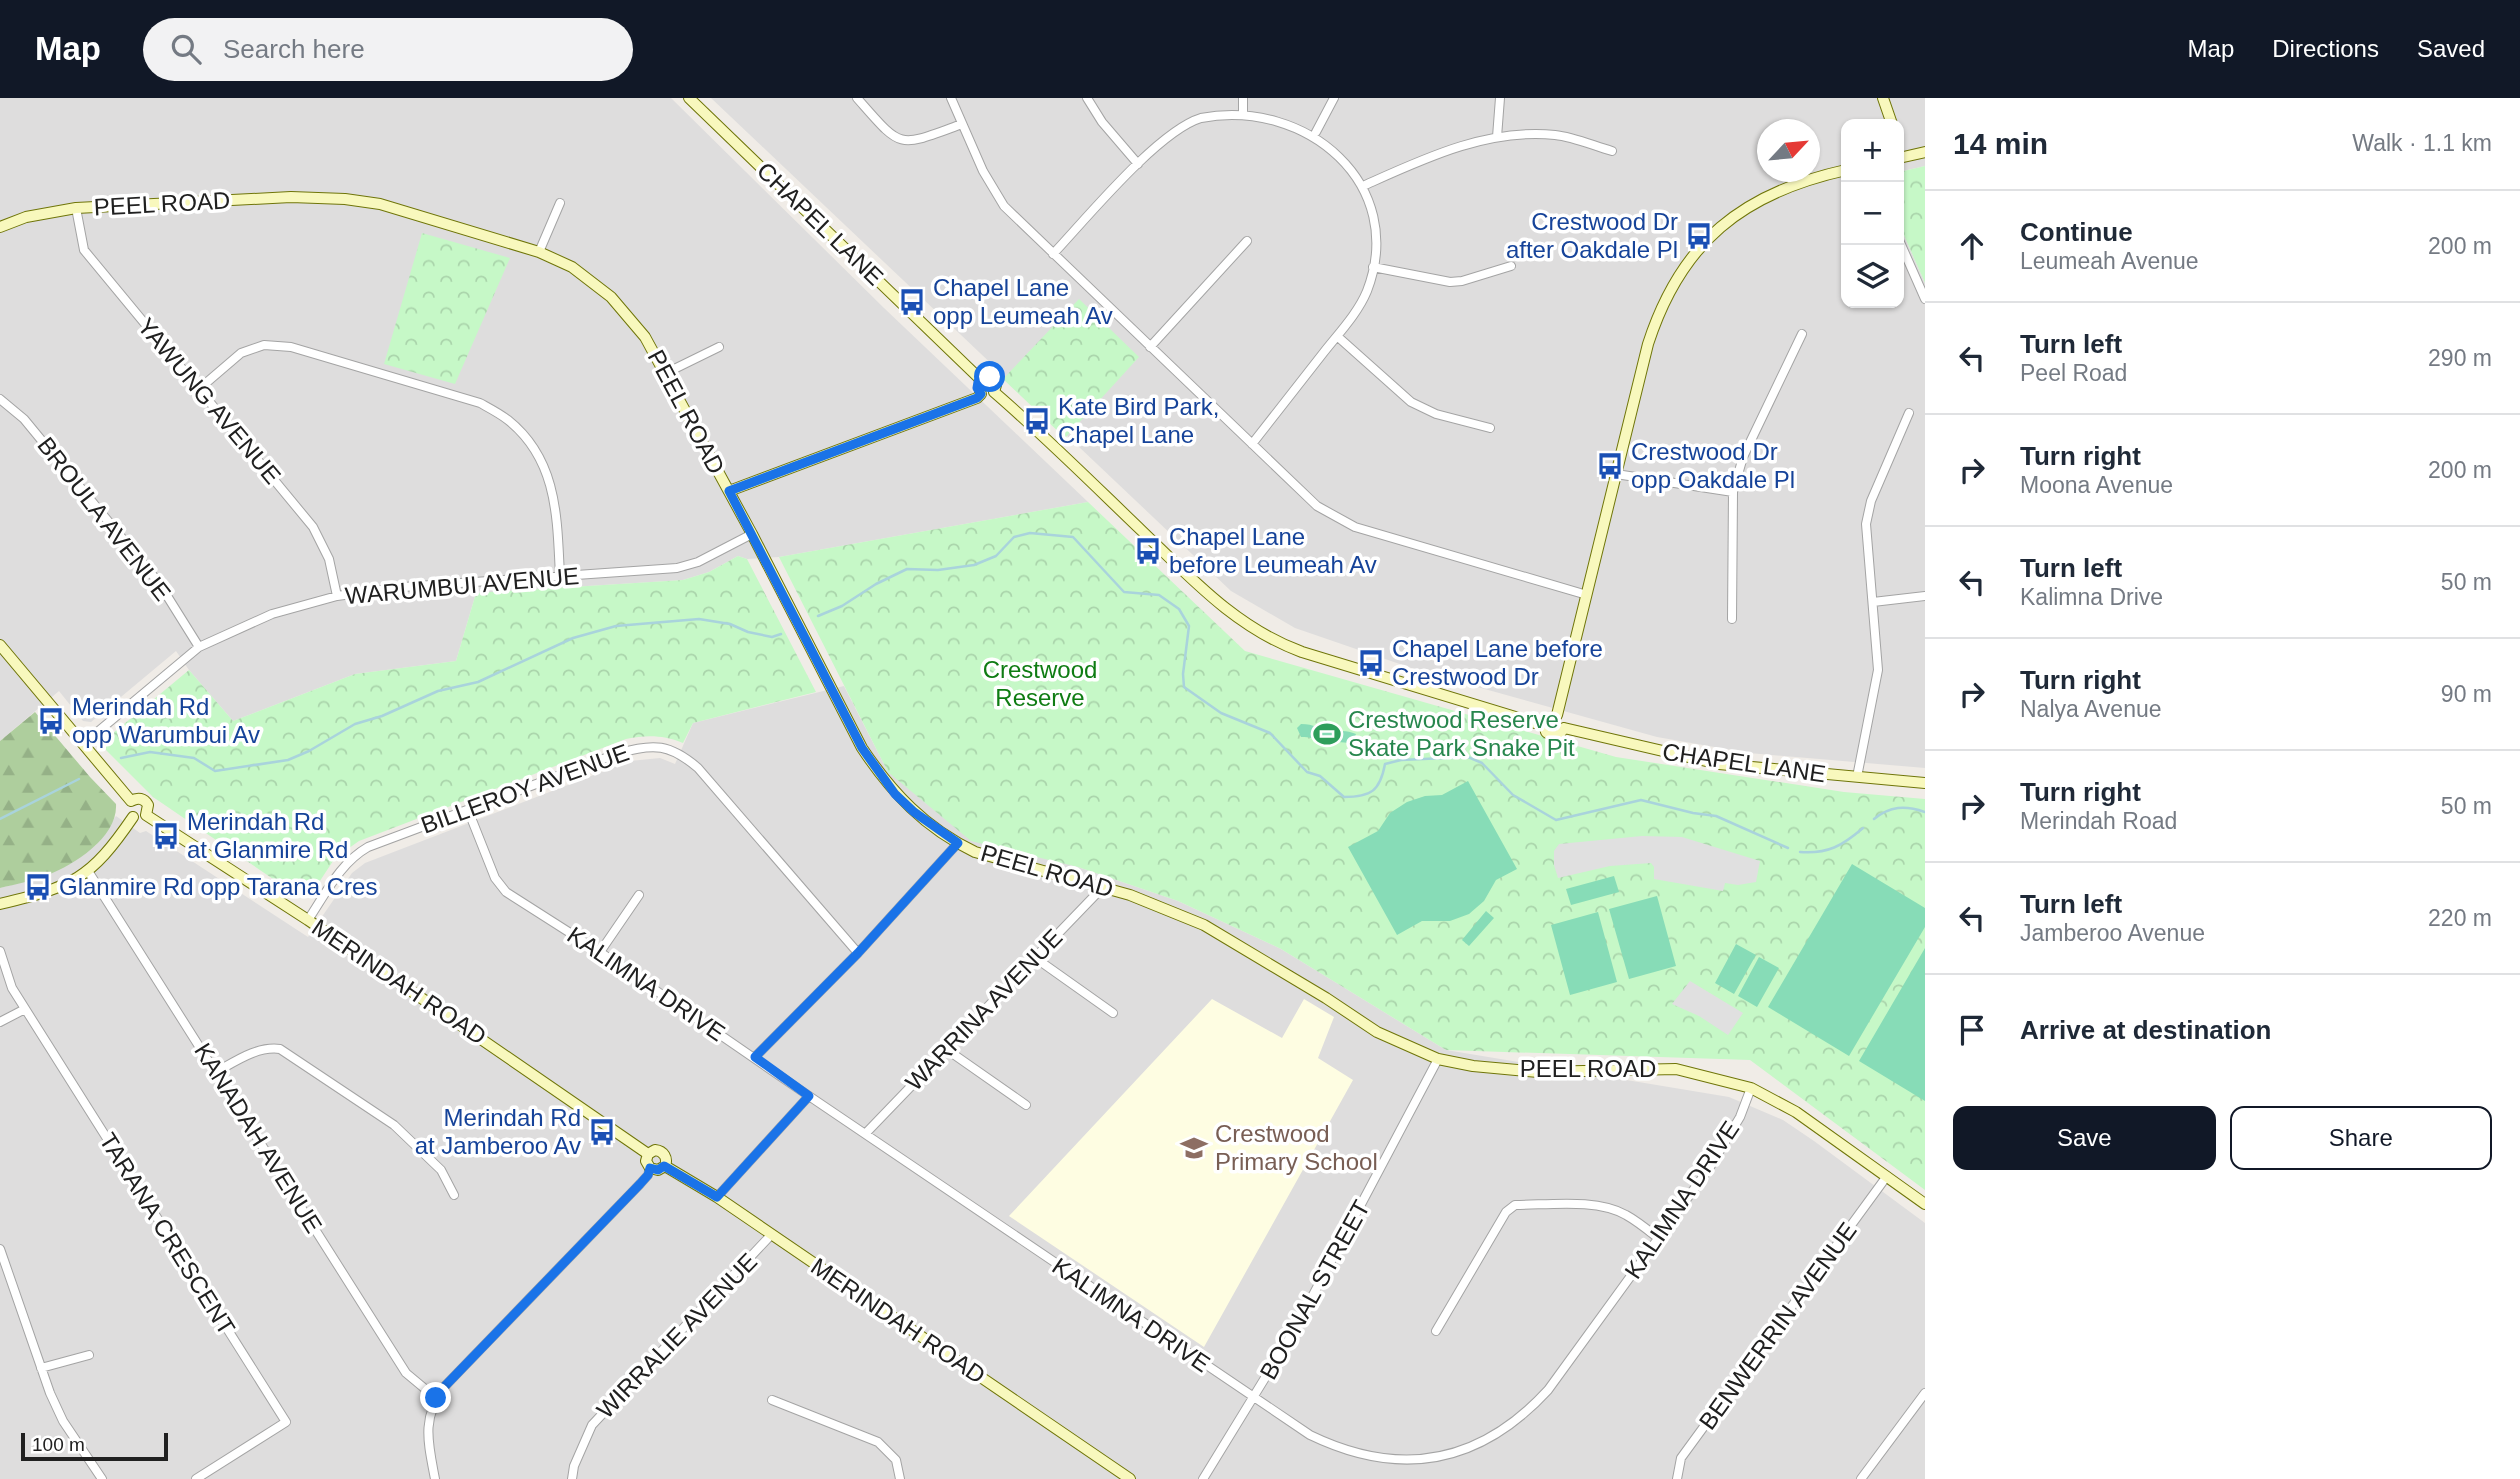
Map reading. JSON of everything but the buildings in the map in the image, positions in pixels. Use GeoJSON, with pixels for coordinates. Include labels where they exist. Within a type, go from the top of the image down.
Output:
{"type":"FeatureCollection","features":[{"type":"Feature","properties":{"kind":"street","name":"CHAPEL LANE"},"geometry":{"type":"LineString","coordinates":[[689,98],[980,379]]}},
{"type":"Feature","properties":{"kind":"street"},"geometry":{"type":"LineString","coordinates":[[857,98],[891,136],[902,141],[916,141],[962,124]]}},
{"type":"Feature","properties":{"kind":"street"},"geometry":{"type":"LineString","coordinates":[[951,98],[982,172],[1004,206],[1317,506],[1355,527],[1587,595]]}},
{"type":"Feature","properties":{"kind":"street"},"geometry":{"type":"LineString","coordinates":[[1087,98],[1102,122],[1138,164]]}},
{"type":"Feature","properties":{"kind":"street"},"geometry":{"type":"LineString","coordinates":[[1243,98],[1243,112]]}},
{"type":"Feature","properties":{"kind":"street"},"geometry":{"type":"LineString","coordinates":[[1316,132],[1334,98]]}},
{"type":"Feature","properties":{"kind":"street"},"geometry":{"type":"LineString","coordinates":[[1497,136],[1500,98]]}},
{"type":"Feature","properties":{"kind":"street"},"geometry":{"type":"LineString","coordinates":[[1883,98],[1890,119]]}},
{"type":"Feature","properties":{"kind":"street"},"geometry":{"type":"LineString","coordinates":[[1053,254],[1138,164],[1175,132],[1200,118],[1243,112],[1275,115],[1316,132],[1343,158],[1363,186],[1375,229],[1373,267],[1366,293],[1337,336],[1252,444]]}},
{"type":"Feature","properties":{"kind":"street"},"geometry":{"type":"LineString","coordinates":[[1363,186],[1431,156],[1497,136],[1555,135],[1612,151]]}},
{"type":"Feature","properties":{"kind":"street"},"geometry":{"type":"LineString","coordinates":[[1904,155],[1925,152]]}},
{"type":"Feature","properties":{"kind":"street"},"geometry":{"type":"LineString","coordinates":[[1557,715],[1653,330],[1667,293],[1685,265],[1716,231],[1755,202],[1798,182],[1841,171]]}},
{"type":"Feature","properties":{"kind":"street","name":"PEEL ROAD"},"geometry":{"type":"LineString","coordinates":[[0,227],[26,217],[76,208],[291,197],[345,199],[380,204],[539,252],[572,267],[611,297],[645,337],[752,534],[867,756],[895,794],[914,812],[958,843],[975,852],[1130,895],[1203,925],[1326,998],[1377,1032],[1438,1059],[1473,1066],[1538,1072],[1676,1069],[1751,1088],[1797,1112],[1925,1204]]}},
{"type":"Feature","properties":{"kind":"street"},"geometry":{"type":"LineString","coordinates":[[539,252],[559,203]]}},
{"type":"Feature","properties":{"kind":"street","name":"YAWUNG AVENUE"},"geometry":{"type":"LineString","coordinates":[[76,208],[84,250],[313,527],[329,559],[337,596]]}},
{"type":"Feature","properties":{"kind":"street"},"geometry":{"type":"LineString","coordinates":[[1150,347],[1247,241]]}},
{"type":"Feature","properties":{"kind":"street"},"geometry":{"type":"LineString","coordinates":[[1901,245],[1925,299]]}},
{"type":"Feature","properties":{"kind":"street"},"geometry":{"type":"LineString","coordinates":[[1373,267],[1450,282],[1511,266]]}},
{"type":"Feature","properties":{"kind":"street"},"geometry":{"type":"LineString","coordinates":[[1732,619],[1733,492],[1743,457],[1802,334]]}},
{"type":"Feature","properties":{"kind":"street"},"geometry":{"type":"LineString","coordinates":[[1337,336],[1410,402],[1436,414],[1490,428]]}},
{"type":"Feature","properties":{"kind":"street"},"geometry":{"type":"LineString","coordinates":[[199,389],[241,353],[264,345],[291,348],[480,402],[508,419],[529,441],[545,470],[556,504],[560,576]]}},
{"type":"Feature","properties":{"kind":"street"},"geometry":{"type":"LineString","coordinates":[[666,373],[719,347]]}},
{"type":"Feature","properties":{"kind":"street"},"geometry":{"type":"LineString","coordinates":[[986,376],[993,379],[996,385],[994,392],[981,394],[977,388],[980,379],[986,376]]}},
{"type":"Feature","properties":{"kind":"street"},"geometry":{"type":"LineString","coordinates":[[994,392],[1051,443],[1216,602],[1248,626],[1279,644],[1302,652],[1535,723],[1544,723]]}},
{"type":"Feature","properties":{"kind":"street"},"geometry":{"type":"LineString","coordinates":[[729,491],[887,433],[977,398],[981,394]]}},
{"type":"Feature","properties":{"kind":"street","name":"BROULA AVENUE"},"geometry":{"type":"LineString","coordinates":[[0,399],[24,419],[159,583],[199,647]]}},
{"type":"Feature","properties":{"kind":"street"},"geometry":{"type":"LineString","coordinates":[[1857,777],[1878,670],[1866,524],[1871,501],[1909,413]]}},
{"type":"Feature","properties":{"kind":"street"},"geometry":{"type":"LineString","coordinates":[[1616,474],[1733,492]]}},
{"type":"Feature","properties":{"kind":"street","name":"WARUMBUI AVENUE"},"geometry":{"type":"LineString","coordinates":[[83,744],[199,647],[272,614],[337,596],[403,587],[688,566],[752,534]]}},
{"type":"Feature","properties":{"kind":"street"},"geometry":{"type":"LineString","coordinates":[[1873,602],[1925,596]]}},
{"type":"Feature","properties":{"kind":"street"},"geometry":{"type":"LineString","coordinates":[[0,645],[131,801]]}},
{"type":"Feature","properties":{"kind":"street"},"geometry":{"type":"LineString","coordinates":[[1557,715],[1564,720],[1564,729],[1560,734],[1552,736],[1546,732],[1544,723],[1548,716],[1557,715]]}},
{"type":"Feature","properties":{"kind":"street","name":"CHAPEL LANE"},"geometry":{"type":"LineString","coordinates":[[1564,729],[1719,764],[1925,783]]}},
{"type":"Feature","properties":{"kind":"street","name":"BILLEROY AVENUE"},"geometry":{"type":"LineString","coordinates":[[308,920],[342,868],[353,856],[368,847],[619,753],[659,746],[673,750],[698,768],[858,953]]}},
{"type":"Feature","properties":{"kind":"street"},"geometry":{"type":"LineString","coordinates":[[137,798],[144,800],[148,805],[146,815],[133,817],[128,808],[131,801],[137,798]]}},
{"type":"Feature","properties":{"kind":"street","name":"KALIMNA DRIVE"},"geometry":{"type":"LineString","coordinates":[[468,810],[495,878],[506,892],[600,952],[1255,1398],[1330,1446],[1374,1460],[1418,1462],[1470,1449],[1514,1424],[1548,1390],[1722,1149],[1740,1117],[1751,1088]]}},
{"type":"Feature","properties":{"kind":"street","name":"MERINDAH ROAD"},"geometry":{"type":"LineString","coordinates":[[146,815],[308,920],[648,1154]]}},
{"type":"Feature","properties":{"kind":"street"},"geometry":{"type":"LineString","coordinates":[[0,904],[54,890],[88,872],[116,843],[133,817]]}},
{"type":"Feature","properties":{"kind":"street"},"geometry":{"type":"LineString","coordinates":[[755,1057],[858,953],[958,843]]}},
{"type":"Feature","properties":{"kind":"street","name":"KANADAH AVENUE"},"geometry":{"type":"LineString","coordinates":[[88,872],[406,1373],[436,1398]]}},
{"type":"Feature","properties":{"kind":"street","name":"WARRINA AVENUE"},"geometry":{"type":"LineString","coordinates":[[866,1133],[1102,888]]}},
{"type":"Feature","properties":{"kind":"street"},"geometry":{"type":"LineString","coordinates":[[600,952],[639,895]]}},
{"type":"Feature","properties":{"kind":"street","name":"TARANA CRESCENT"},"geometry":{"type":"LineString","coordinates":[[0,951],[8,979],[25,1009],[286,1422],[196,1479]]}},
{"type":"Feature","properties":{"kind":"street"},"geometry":{"type":"LineString","coordinates":[[1034,957],[1113,1013]]}},
{"type":"Feature","properties":{"kind":"street"},"geometry":{"type":"LineString","coordinates":[[0,1022],[25,1009]]}},
{"type":"Feature","properties":{"kind":"street"},"geometry":{"type":"LineString","coordinates":[[216,1072],[257,1051],[269,1047],[281,1049],[394,1125],[441,1170],[454,1195]]}},
{"type":"Feature","properties":{"kind":"street"},"geometry":{"type":"LineString","coordinates":[[946,1049],[1026,1105]]}},
{"type":"Feature","properties":{"kind":"street","name":"BOONAL STREET"},"geometry":{"type":"LineString","coordinates":[[1203,1479],[1255,1398],[1315,1293],[1438,1059]]}},
{"type":"Feature","properties":{"kind":"street"},"geometry":{"type":"LineString","coordinates":[[717,1197],[809,1096]]}},
{"type":"Feature","properties":{"kind":"street"},"geometry":{"type":"LineString","coordinates":[[435,1479],[426,1435],[436,1398],[648,1175],[648,1154],[655,1150],[661,1152],[666,1158],[664,1166],[658,1170],[650,1168]]}},
{"type":"Feature","properties":{"kind":"street","name":"MERINDAH ROAD"},"geometry":{"type":"LineString","coordinates":[[664,1166],[717,1197],[1130,1479]]}},
{"type":"Feature","properties":{"kind":"street","name":"BENWERRIN AVENUE"},"geometry":{"type":"LineString","coordinates":[[1677,1479],[1681,1458],[1887,1176]]}},
{"type":"Feature","properties":{"kind":"street"},"geometry":{"type":"LineString","coordinates":[[1436,1331],[1506,1212],[1515,1205],[1594,1205],[1610,1208],[1626,1214],[1658,1238]]}},
{"type":"Feature","properties":{"kind":"street","name":"WIRRALIE AVENUE"},"geometry":{"type":"LineString","coordinates":[[572,1479],[574,1466],[592,1425],[771,1235]]}},
{"type":"Feature","properties":{"kind":"street"},"geometry":{"type":"LineString","coordinates":[[0,1249],[41,1368],[63,1421],[102,1479]]}},
{"type":"Feature","properties":{"kind":"street"},"geometry":{"type":"LineString","coordinates":[[41,1368],[89,1355]]}},
{"type":"Feature","properties":{"kind":"street"},"geometry":{"type":"LineString","coordinates":[[1861,1479],[1921,1406],[1925,1393]]}},
{"type":"Feature","properties":{"kind":"street"},"geometry":{"type":"LineString","coordinates":[[772,1400],[878,1442],[896,1460],[900,1479]]}},
{"type":"Feature","properties":{"kind":"shaded area"},"geometry":{"type":"Polygon","coordinates":[[[0,98],[671,98],[884,308],[1088,502],[779,557],[747,559],[738,556],[709,572],[683,580],[476,593],[456,661],[355,674],[233,721],[176,651],[91,722],[83,721],[59,691],[0,741],[0,98]]]}},
{"type":"Feature","properties":{"kind":"shaded area"},"geometry":{"type":"Polygon","coordinates":[[[711,98],[1925,98],[1925,166],[1904,171],[1904,119],[1841,119],[1841,308],[1904,308],[1904,235],[1925,283],[1925,768],[1749,753],[1657,737],[1420,671],[1295,628],[1231,591],[711,98]]]}},
{"type":"Feature","properties":{"kind":"shaded area"},"geometry":{"type":"Polygon","coordinates":[[[844,686],[888,772],[1078,867],[1178,901],[1281,949],[1446,1050],[1729,1097],[1783,1120],[1814,1141],[1925,1223],[1925,1479],[0,1479],[0,888],[49,875],[96,845],[116,816],[140,833],[146,831],[308,937],[352,873],[365,863],[630,761],[660,758],[675,764],[693,723],[844,686]]]}},
{"type":"Feature","properties":{"kind":"shaded area"},"geometry":{"type":"Polygon","coordinates":[[[1642,836],[1682,837],[1760,861],[1756,882],[1738,885],[1725,883],[1723,891],[1654,879],[1654,867],[1651,863],[1610,866],[1558,878],[1554,851],[1559,844],[1642,836]]]}},
{"type":"Feature","properties":{"kind":"shaded area"},"geometry":{"type":"Polygon","coordinates":[[[1690,981],[1743,1013],[1728,1035],[1699,1016],[1672,1004],[1690,981]]]}},
{"type":"Feature","properties":{"kind":"shaded area","name":"Crestwood Primary School"},"geometry":{"type":"Polygon","coordinates":[[[1212,999],[1282,1038],[1304,999],[1334,1017],[1318,1058],[1353,1080],[1204,1347],[1009,1216],[1212,999]]]}},
{"type":"Feature","properties":{"kind":"green space"},"geometry":{"type":"Polygon","coordinates":[[[1925,166],[1925,283],[1904,235],[1904,171],[1925,166]]]}},
{"type":"Feature","properties":{"kind":"green space"},"geometry":{"type":"Polygon","coordinates":[[[422,233],[510,258],[455,384],[384,364],[422,233]]]}},
{"type":"Feature","properties":{"kind":"green space"},"geometry":{"type":"Polygon","coordinates":[[[1079,299],[1139,357],[1065,438],[1003,379],[1079,299]]]}},
{"type":"Feature","properties":{"kind":"green space","name":"Crestwood Reserve"},"geometry":{"type":"Polygon","coordinates":[[[1088,502],[1245,651],[1616,757],[1844,792],[1925,799],[1925,1190],[1750,1060],[1446,1050],[1281,949],[1178,901],[1078,867],[971,841],[888,772],[779,557],[1088,502]]]}},
{"type":"Feature","properties":{"kind":"green space"},"geometry":{"type":"Polygon","coordinates":[[[738,556],[747,559],[816,692],[693,723],[683,743],[655,736],[626,739],[359,841],[335,858],[310,896],[301,898],[153,797],[106,750],[106,739],[189,670],[233,721],[355,674],[456,661],[476,593],[683,580],[709,572],[738,556]]]}},
{"type":"Feature","properties":{"kind":"green space"},"geometry":{"type":"Polygon","coordinates":[[[35,712],[116,804],[115,816],[110,827],[93,848],[70,864],[42,877],[0,888],[0,741],[35,712]]]}},
{"type":"Feature","properties":{"kind":"green space","name":"Crestwood Reserve Skate Park Snake Pit"},"geometry":{"type":"Polygon","coordinates":[[[1301,724],[1356,734],[1352,744],[1327,742],[1301,737],[1297,728],[1301,724]]]}},
{"type":"Feature","properties":{"kind":"green space"},"geometry":{"type":"Polygon","coordinates":[[[1468,781],[1517,869],[1496,880],[1484,901],[1469,914],[1450,921],[1422,921],[1397,935],[1348,847],[1378,831],[1390,813],[1407,802],[1425,796],[1442,795],[1468,781]]]}},
{"type":"Feature","properties":{"kind":"green space"},"geometry":{"type":"Polygon","coordinates":[[[1852,864],[1925,908],[1925,927],[1849,1056],[1768,1007],[1852,864]]]}},
{"type":"Feature","properties":{"kind":"green space"},"geometry":{"type":"Polygon","coordinates":[[[1614,876],[1619,892],[1571,905],[1566,889],[1614,876]]]}},
{"type":"Feature","properties":{"kind":"green space"},"geometry":{"type":"Polygon","coordinates":[[[1657,896],[1676,966],[1629,979],[1609,909],[1657,896]]]}},
{"type":"Feature","properties":{"kind":"green space"},"geometry":{"type":"Polygon","coordinates":[[[1486,911],[1494,918],[1469,946],[1462,940],[1486,911]]]}},
{"type":"Feature","properties":{"kind":"green space"},"geometry":{"type":"Polygon","coordinates":[[[1598,912],[1617,982],[1570,995],[1551,925],[1598,912]]]}},
{"type":"Feature","properties":{"kind":"green space"},"geometry":{"type":"Polygon","coordinates":[[[1736,944],[1756,955],[1734,994],[1715,983],[1736,944]]]}},
{"type":"Feature","properties":{"kind":"green space"},"geometry":{"type":"Polygon","coordinates":[[[1925,948],[1925,1101],[1859,1061],[1925,948]]]}},
{"type":"Feature","properties":{"kind":"green space"},"geometry":{"type":"Polygon","coordinates":[[[1759,957],[1779,968],[1757,1007],[1738,996],[1759,957]]]}},
{"type":"Feature","properties":{"kind":"waterway"},"geometry":{"type":"LineString","coordinates":[[818,616],[842,606],[876,584],[907,569],[938,570],[974,565],[996,556],[1014,537],[1030,533],[1073,537],[1124,592],[1159,595],[1179,609],[1189,626],[1184,687],[1221,713],[1270,733],[1307,772],[1320,776],[1344,797],[1361,796],[1373,791],[1380,781],[1385,764],[1401,760],[1468,757],[1482,763],[1513,795],[1556,820],[1641,800],[1716,816],[1788,848]]}},
{"type":"Feature","properties":{"kind":"waterway"},"geometry":{"type":"LineString","coordinates":[[121,758],[150,752],[194,758],[215,771],[288,760],[355,724],[382,716],[438,691],[478,682],[573,638],[616,626],[699,619],[730,624],[748,632],[772,637],[781,634]]}},
{"type":"Feature","properties":{"kind":"waterway"},"geometry":{"type":"LineString","coordinates":[[0,819],[79,779]]}},
{"type":"Feature","properties":{"kind":"waterway"},"geometry":{"type":"LineString","coordinates":[[1874,819],[1886,811],[1898,808],[1925,812]]}},
{"type":"Feature","properties":{"kind":"waterway"},"geometry":{"type":"LineString","coordinates":[[1800,852],[1819,852],[1834,848],[1863,828]]}},
{"type":"Feature","properties":{"kind":"place","name":"Crestwood Dr after Oakdale Pl"},"geometry":{"type":"Point","coordinates":[1699,236]}},
{"type":"Feature","properties":{"kind":"place","name":"Chapel Lane opp Leumeah Av"},"geometry":{"type":"Point","coordinates":[912,302]}},
{"type":"Feature","properties":{"kind":"place","name":"Kate Bird Park, Chapel Lane"},"geometry":{"type":"Point","coordinates":[1037,421]}},
{"type":"Feature","properties":{"kind":"place","name":"Crestwood Dr opp Oakdale Pl"},"geometry":{"type":"Point","coordinates":[1610,466]}},
{"type":"Feature","properties":{"kind":"place","name":"Chapel Lane before Leumeah Av"},"geometry":{"type":"Point","coordinates":[1148,551]}},
{"type":"Feature","properties":{"kind":"place","name":"Chapel Lane before Crestwood Dr"},"geometry":{"type":"Point","coordinates":[1371,663]}},
{"type":"Feature","properties":{"kind":"place","name":"Merindah Rd opp Warumbui Av"},"geometry":{"type":"Point","coordinates":[51,721]}},
{"type":"Feature","properties":{"kind":"place","name":"Crestwood Reserve Skate Park Snake Pit"},"geometry":{"type":"Point","coordinates":[1327,734]}},
{"type":"Feature","properties":{"kind":"place","name":"Merindah Rd at Glanmire Rd"},"geometry":{"type":"Point","coordinates":[166,836]}},
{"type":"Feature","properties":{"kind":"place","name":"Glanmire Rd opp Tarana Cres"},"geometry":{"type":"Point","coordinates":[38,887]}},
{"type":"Feature","properties":{"kind":"place","name":"Merindah Rd at Jamberoo Av"},"geometry":{"type":"Point","coordinates":[602,1132]}},
{"type":"Feature","properties":{"kind":"place","name":"Crestwood Primary School"},"geometry":{"type":"Point","coordinates":[1194,1148]}},
{"type":"Feature","properties":{"kind":"route"},"geometry":{"type":"LineString","coordinates":[[436,1398],[640,1184],[650,1168],[660,1170],[664,1166],[717,1197],[809,1096],[755,1057],[858,953],[958,843],[914,812],[895,794],[862,748],[729,491],[977,398],[981,394],[977,388],[978,382],[983,377],[990,377]]}}]}
